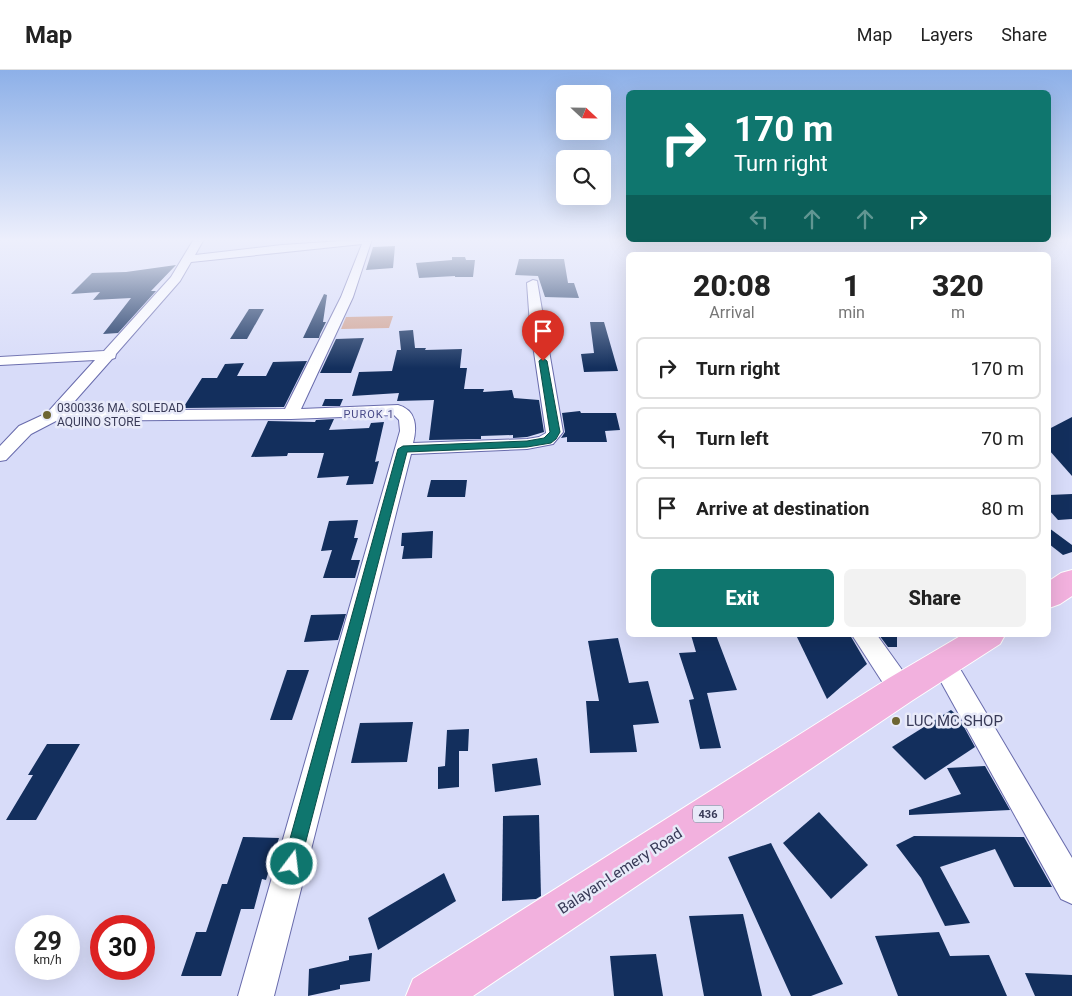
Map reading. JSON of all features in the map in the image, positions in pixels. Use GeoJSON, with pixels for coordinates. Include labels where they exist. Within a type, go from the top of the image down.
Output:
{"type":"FeatureCollection","features":[{"type":"Feature","properties":{"kind":"main road"},"geometry":{"type":"LineString","coordinates":[[1051,595],[1072,581]]}},
{"type":"Feature","properties":{"kind":"main road","name":"Balayan-Lemery Road"},"geometry":{"type":"LineString","coordinates":[[430,996],[901,689],[986,637]]}},
{"type":"Feature","properties":{"kind":"street"},"geometry":{"type":"LineString","coordinates":[[0,456],[25,430],[53,416],[110,355],[173,282]]}},
{"type":"Feature","properties":{"kind":"street"},"geometry":{"type":"LineString","coordinates":[[291,414],[352,282]]}},
{"type":"Feature","properties":{"kind":"street"},"geometry":{"type":"LineString","coordinates":[[403,449],[527,444],[553,437],[555,432],[532,283]]}},
{"type":"Feature","properties":{"kind":"street"},"geometry":{"type":"LineString","coordinates":[[0,361],[110,355]]}},
{"type":"Feature","properties":{"kind":"street"},"geometry":{"type":"LineString","coordinates":[[53,416],[291,414],[398,410],[407,419],[408,431],[256,996]]}},
{"type":"Feature","properties":{"kind":"street"},"geometry":{"type":"LineString","coordinates":[[865,637],[901,689]]}},
{"type":"Feature","properties":{"kind":"street"},"geometry":{"type":"LineString","coordinates":[[944,664],[1072,888]]}},
{"type":"Feature","properties":{"kind":"shaded area"},"geometry":{"type":"Polygon","coordinates":[[[393,316],[389,328],[341,329],[346,317],[393,316]]]}},
{"type":"Feature","properties":{"kind":"building"},"geometry":{"type":"Polygon","coordinates":[[[83,282],[159,282],[151,291],[156,291],[118,333],[103,334],[131,298],[93,300],[100,292],[71,294],[83,282]]]}},
{"type":"Feature","properties":{"kind":"building"},"geometry":{"type":"Polygon","coordinates":[[[540,282],[574,283],[579,298],[545,297],[540,282]]]}},
{"type":"Feature","properties":{"kind":"building"},"geometry":{"type":"Polygon","coordinates":[[[324,294],[327,295],[323,322],[326,322],[319,338],[303,338],[324,294]]]}},
{"type":"Feature","properties":{"kind":"building"},"geometry":{"type":"Polygon","coordinates":[[[249,309],[264,309],[247,339],[230,339],[249,309]]]}},
{"type":"Feature","properties":{"kind":"building"},"geometry":{"type":"Polygon","coordinates":[[[590,322],[604,322],[618,371],[584,372],[581,354],[594,353],[590,322]]]}},
{"type":"Feature","properties":{"kind":"building"},"geometry":{"type":"Polygon","coordinates":[[[413,330],[415,348],[426,348],[425,350],[462,349],[460,368],[467,368],[464,389],[484,389],[483,392],[512,390],[514,398],[539,400],[544,432],[527,437],[513,438],[513,435],[481,436],[481,439],[429,440],[434,400],[397,401],[399,393],[352,396],[359,372],[392,371],[397,350],[401,350],[399,331],[413,330]]]}},
{"type":"Feature","properties":{"kind":"building"},"geometry":{"type":"Polygon","coordinates":[[[364,338],[351,373],[320,373],[336,339],[364,338]]]}},
{"type":"Feature","properties":{"kind":"building"},"geometry":{"type":"Polygon","coordinates":[[[307,361],[284,407],[183,408],[202,378],[217,378],[225,364],[244,363],[237,376],[266,376],[273,362],[307,361]]]}},
{"type":"Feature","properties":{"kind":"building"},"geometry":{"type":"Polygon","coordinates":[[[325,399],[343,399],[340,406],[322,406],[325,399]]]}},
{"type":"Feature","properties":{"kind":"building"},"geometry":{"type":"Polygon","coordinates":[[[580,411],[581,413],[616,413],[620,430],[605,431],[607,442],[567,442],[567,437],[561,438],[565,432],[562,413],[580,411]]]}},
{"type":"Feature","properties":{"kind":"building"},"geometry":{"type":"Polygon","coordinates":[[[1072,417],[1072,476],[1051,452],[1051,428],[1072,417]]]}},
{"type":"Feature","properties":{"kind":"building"},"geometry":{"type":"Polygon","coordinates":[[[334,419],[329,430],[369,428],[371,423],[384,422],[375,462],[379,461],[373,484],[346,485],[349,476],[317,478],[324,453],[288,453],[287,456],[251,457],[268,421],[315,422],[316,420],[334,419]]]}},
{"type":"Feature","properties":{"kind":"building"},"geometry":{"type":"Polygon","coordinates":[[[431,480],[467,480],[465,497],[427,497],[431,480]]]}},
{"type":"Feature","properties":{"kind":"building"},"geometry":{"type":"Polygon","coordinates":[[[1072,494],[1072,519],[1058,520],[1051,512],[1051,495],[1072,494]]]}},
{"type":"Feature","properties":{"kind":"building"},"geometry":{"type":"Polygon","coordinates":[[[358,520],[354,538],[358,538],[351,560],[360,560],[355,578],[323,578],[332,550],[321,551],[329,521],[358,520]]]}},
{"type":"Feature","properties":{"kind":"building"},"geometry":{"type":"Polygon","coordinates":[[[1051,529],[1072,545],[1072,552],[1063,555],[1051,546],[1051,529]]]}},
{"type":"Feature","properties":{"kind":"building"},"geometry":{"type":"Polygon","coordinates":[[[433,531],[432,558],[402,559],[404,546],[401,546],[402,533],[433,531]]]}},
{"type":"Feature","properties":{"kind":"building"},"geometry":{"type":"Polygon","coordinates":[[[346,614],[338,640],[304,642],[311,615],[346,614]]]}},
{"type":"Feature","properties":{"kind":"building"},"geometry":{"type":"Polygon","coordinates":[[[692,637],[717,637],[737,690],[707,693],[721,748],[700,749],[689,700],[694,699],[679,653],[696,652],[692,637]]]}},
{"type":"Feature","properties":{"kind":"building"},"geometry":{"type":"Polygon","coordinates":[[[797,637],[851,637],[867,664],[827,699],[797,637]]]}},
{"type":"Feature","properties":{"kind":"building"},"geometry":{"type":"Polygon","coordinates":[[[880,637],[897,637],[897,647],[888,647],[880,637]]]}},
{"type":"Feature","properties":{"kind":"building"},"geometry":{"type":"Polygon","coordinates":[[[618,638],[629,683],[648,681],[659,723],[633,725],[637,752],[590,753],[586,701],[599,701],[588,641],[618,638]]]}},
{"type":"Feature","properties":{"kind":"building"},"geometry":{"type":"Polygon","coordinates":[[[287,670],[309,670],[292,720],[270,720],[287,670]]]}},
{"type":"Feature","properties":{"kind":"building"},"geometry":{"type":"Polygon","coordinates":[[[951,710],[958,716],[975,747],[925,780],[892,747],[951,710]]]}},
{"type":"Feature","properties":{"kind":"building"},"geometry":{"type":"Polygon","coordinates":[[[413,722],[407,762],[351,763],[360,723],[413,722]]]}},
{"type":"Feature","properties":{"kind":"building"},"geometry":{"type":"Polygon","coordinates":[[[469,729],[468,751],[459,751],[459,787],[438,789],[438,767],[445,766],[447,730],[469,729]]]}},
{"type":"Feature","properties":{"kind":"building"},"geometry":{"type":"Polygon","coordinates":[[[47,744],[80,744],[36,820],[6,820],[33,775],[28,775],[47,744]]]}},
{"type":"Feature","properties":{"kind":"building"},"geometry":{"type":"Polygon","coordinates":[[[537,758],[541,785],[495,792],[492,764],[537,758]]]}},
{"type":"Feature","properties":{"kind":"building"},"geometry":{"type":"Polygon","coordinates":[[[985,766],[1010,810],[909,815],[909,810],[961,794],[947,768],[985,766]]]}},
{"type":"Feature","properties":{"kind":"building"},"geometry":{"type":"Polygon","coordinates":[[[819,812],[868,865],[831,899],[783,843],[819,812]]]}},
{"type":"Feature","properties":{"kind":"building"},"geometry":{"type":"Polygon","coordinates":[[[539,815],[541,896],[536,899],[502,901],[503,816],[539,815]]]}},
{"type":"Feature","properties":{"kind":"building"},"geometry":{"type":"Polygon","coordinates":[[[914,836],[1024,837],[1052,887],[1014,887],[995,849],[940,867],[970,923],[945,926],[921,878],[896,845],[914,836]]]}},
{"type":"Feature","properties":{"kind":"building"},"geometry":{"type":"Polygon","coordinates":[[[243,837],[279,838],[266,880],[262,879],[254,909],[241,909],[221,976],[181,976],[196,932],[206,932],[222,884],[227,884],[243,837]]]}},
{"type":"Feature","properties":{"kind":"building"},"geometry":{"type":"Polygon","coordinates":[[[771,843],[843,984],[811,996],[791,996],[728,857],[771,843]]]}},
{"type":"Feature","properties":{"kind":"building"},"geometry":{"type":"Polygon","coordinates":[[[444,873],[456,901],[378,950],[368,918],[444,873]]]}},
{"type":"Feature","properties":{"kind":"building"},"geometry":{"type":"Polygon","coordinates":[[[743,914],[762,996],[704,996],[689,916],[743,914]]]}},
{"type":"Feature","properties":{"kind":"building"},"geometry":{"type":"Polygon","coordinates":[[[939,932],[950,956],[989,955],[1007,996],[898,996],[875,936],[939,932]]]}},
{"type":"Feature","properties":{"kind":"building"},"geometry":{"type":"Polygon","coordinates":[[[372,953],[370,981],[340,985],[340,989],[308,996],[309,969],[349,960],[349,956],[372,953]]]}},
{"type":"Feature","properties":{"kind":"building"},"geometry":{"type":"Polygon","coordinates":[[[656,954],[663,996],[614,996],[610,956],[656,954]]]}},
{"type":"Feature","properties":{"kind":"building"},"geometry":{"type":"Polygon","coordinates":[[[1025,973],[1072,975],[1072,996],[1035,996],[1025,973]]]}},
{"type":"Feature","properties":{"kind":"place","name":"0300336 MA. SOLEDAD AQUINO STORE"},"geometry":{"type":"Point","coordinates":[47,415]}},
{"type":"Feature","properties":{"kind":"place","name":"LUC MC SHOP"},"geometry":{"type":"Point","coordinates":[896,721]}},
{"type":"Feature","properties":{"kind":"district","name":"PUROK 1"},"geometry":{"type":"Point","coordinates":[369,414]}},
{"type":"Feature","properties":{"kind":"route"},"geometry":{"type":"LineString","coordinates":[[292,864],[403,449],[527,444],[553,437],[555,432],[543,361]]}}]}
